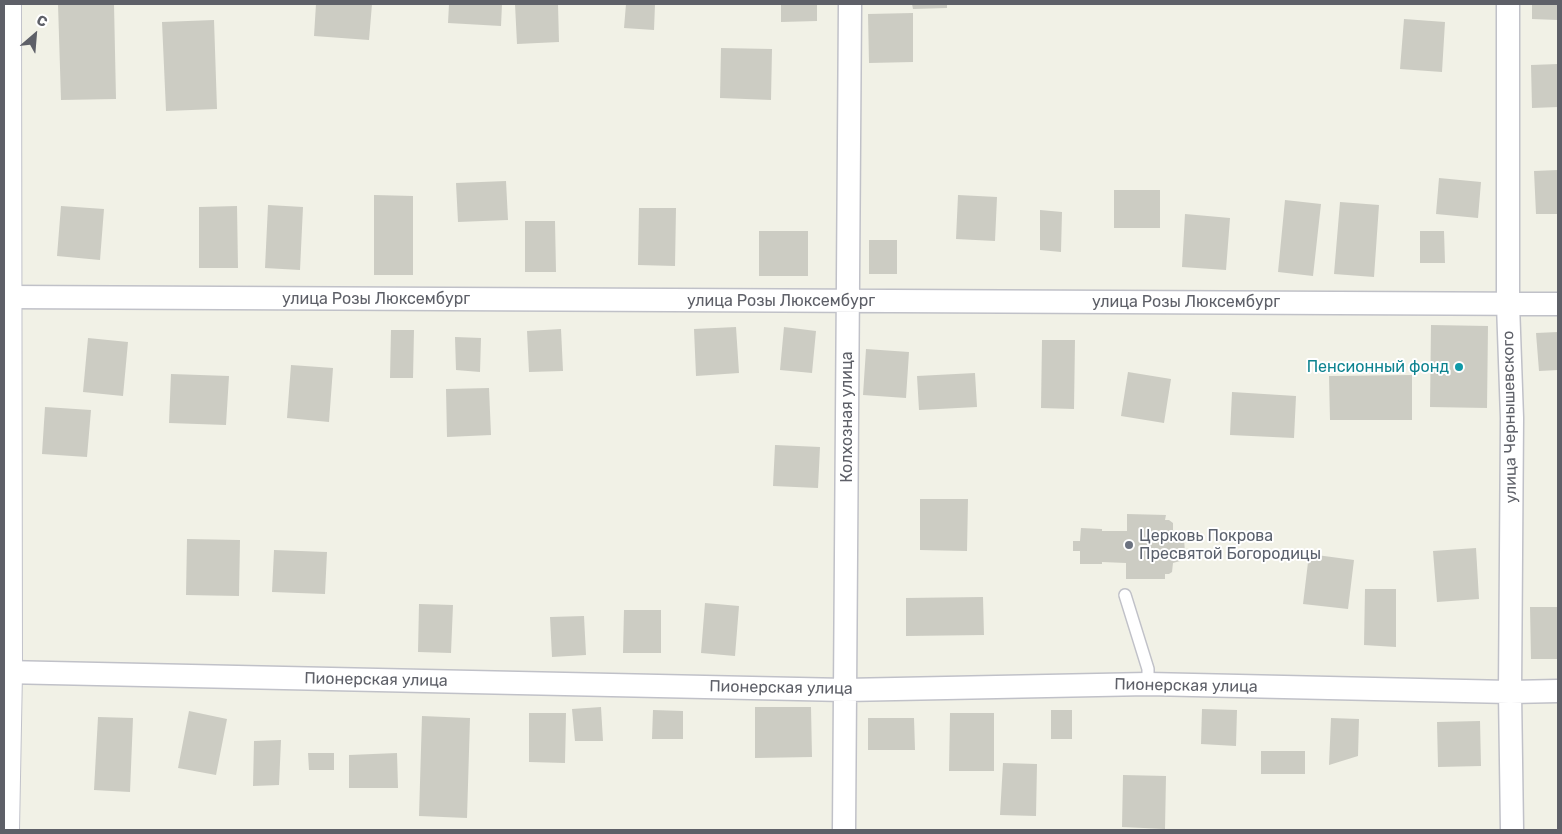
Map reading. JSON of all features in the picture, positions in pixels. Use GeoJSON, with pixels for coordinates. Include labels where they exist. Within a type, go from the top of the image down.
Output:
{"type":"FeatureCollection","features":[{"type":"Feature","properties":{"kind":"main road"},"geometry":{"type":"LineString","coordinates":[[5,830],[7,4]]}},
{"type":"Feature","properties":{"kind":"street","name":"Колхозная улица"},"geometry":{"type":"LineString","coordinates":[[844,830],[850,4]]}},
{"type":"Feature","properties":{"kind":"street","name":"улица Чернышевского"},"geometry":{"type":"LineString","coordinates":[[1508,4],[1508,304],[1512,418],[1510,692],[1512,830]]}},
{"type":"Feature","properties":{"kind":"street","name":"улица Розы Люксембург"},"geometry":{"type":"LineString","coordinates":[[6,297],[1558,304]]}},
{"type":"Feature","properties":{"kind":"street","name":"Пионерская улица"},"geometry":{"type":"LineString","coordinates":[[6,672],[845,690],[1148,684],[1510,692],[1558,691]]}},
{"type":"Feature","properties":{"kind":"lane"},"geometry":{"type":"LineString","coordinates":[[1125,595],[1148,669],[1148,684]]}},
{"type":"Feature","properties":{"kind":"building"},"geometry":{"type":"Polygon","coordinates":[[[58,4],[114,4],[116,99],[61,100],[58,4]]]}},
{"type":"Feature","properties":{"kind":"building"},"geometry":{"type":"Polygon","coordinates":[[[316,4],[372,4],[369,40],[314,36],[316,4]]]}},
{"type":"Feature","properties":{"kind":"building"},"geometry":{"type":"Polygon","coordinates":[[[449,4],[502,4],[501,26],[448,23],[449,4]]]}},
{"type":"Feature","properties":{"kind":"building"},"geometry":{"type":"Polygon","coordinates":[[[515,4],[558,4],[559,42],[517,44],[515,4]]]}},
{"type":"Feature","properties":{"kind":"building"},"geometry":{"type":"Polygon","coordinates":[[[626,4],[655,4],[654,30],[624,28],[626,4]]]}},
{"type":"Feature","properties":{"kind":"building"},"geometry":{"type":"Polygon","coordinates":[[[781,4],[817,4],[817,21],[781,22],[781,4]]]}},
{"type":"Feature","properties":{"kind":"building"},"geometry":{"type":"Polygon","coordinates":[[[912,4],[947,4],[947,8],[913,9],[912,4]]]}},
{"type":"Feature","properties":{"kind":"building"},"geometry":{"type":"Polygon","coordinates":[[[1532,4],[1558,4],[1558,20],[1532,19],[1532,4]]]}},
{"type":"Feature","properties":{"kind":"building"},"geometry":{"type":"Polygon","coordinates":[[[913,13],[913,62],[869,63],[868,14],[913,13]]]}},
{"type":"Feature","properties":{"kind":"building"},"geometry":{"type":"Polygon","coordinates":[[[1404,19],[1445,22],[1442,72],[1400,69],[1404,19]]]}},
{"type":"Feature","properties":{"kind":"building"},"geometry":{"type":"Polygon","coordinates":[[[214,20],[217,109],[166,111],[162,22],[214,20]]]}},
{"type":"Feature","properties":{"kind":"building"},"geometry":{"type":"Polygon","coordinates":[[[721,48],[772,49],[771,100],[720,98],[721,48]]]}},
{"type":"Feature","properties":{"kind":"building"},"geometry":{"type":"Polygon","coordinates":[[[1558,64],[1558,107],[1532,108],[1531,65],[1558,64]]]}},
{"type":"Feature","properties":{"kind":"building"},"geometry":{"type":"Polygon","coordinates":[[[1558,170],[1558,214],[1536,214],[1534,171],[1558,170]]]}},
{"type":"Feature","properties":{"kind":"building"},"geometry":{"type":"Polygon","coordinates":[[[1439,178],[1481,182],[1478,218],[1436,214],[1439,178]]]}},
{"type":"Feature","properties":{"kind":"building"},"geometry":{"type":"Polygon","coordinates":[[[506,181],[508,220],[458,222],[456,183],[506,181]]]}},
{"type":"Feature","properties":{"kind":"building"},"geometry":{"type":"Polygon","coordinates":[[[1114,190],[1160,190],[1160,228],[1114,228],[1114,190]]]}},
{"type":"Feature","properties":{"kind":"building"},"geometry":{"type":"Polygon","coordinates":[[[374,195],[413,196],[413,275],[374,275],[374,195]]]}},
{"type":"Feature","properties":{"kind":"building"},"geometry":{"type":"Polygon","coordinates":[[[958,195],[997,197],[995,241],[956,239],[958,195]]]}},
{"type":"Feature","properties":{"kind":"building"},"geometry":{"type":"Polygon","coordinates":[[[1285,200],[1321,204],[1313,276],[1278,272],[1285,200]]]}},
{"type":"Feature","properties":{"kind":"building"},"geometry":{"type":"Polygon","coordinates":[[[1340,202],[1379,205],[1374,277],[1334,274],[1340,202]]]}},
{"type":"Feature","properties":{"kind":"building"},"geometry":{"type":"Polygon","coordinates":[[[268,205],[303,207],[300,270],[265,268],[268,205]]]}},
{"type":"Feature","properties":{"kind":"building"},"geometry":{"type":"Polygon","coordinates":[[[61,206],[104,209],[100,260],[57,256],[61,206]]]}},
{"type":"Feature","properties":{"kind":"building"},"geometry":{"type":"Polygon","coordinates":[[[237,206],[238,268],[199,268],[199,207],[237,206]]]}},
{"type":"Feature","properties":{"kind":"building"},"geometry":{"type":"Polygon","coordinates":[[[639,208],[676,208],[675,266],[638,265],[639,208]]]}},
{"type":"Feature","properties":{"kind":"building"},"geometry":{"type":"Polygon","coordinates":[[[1040,210],[1062,212],[1061,252],[1040,250],[1040,210]]]}},
{"type":"Feature","properties":{"kind":"building"},"geometry":{"type":"Polygon","coordinates":[[[1185,214],[1230,218],[1226,270],[1182,267],[1185,214]]]}},
{"type":"Feature","properties":{"kind":"building"},"geometry":{"type":"Polygon","coordinates":[[[525,221],[555,221],[556,272],[525,272],[525,221]]]}},
{"type":"Feature","properties":{"kind":"building"},"geometry":{"type":"Polygon","coordinates":[[[759,231],[808,231],[808,276],[759,276],[759,231]]]}},
{"type":"Feature","properties":{"kind":"building"},"geometry":{"type":"Polygon","coordinates":[[[1420,231],[1444,231],[1445,263],[1420,263],[1420,231]]]}},
{"type":"Feature","properties":{"kind":"building"},"geometry":{"type":"Polygon","coordinates":[[[869,240],[897,240],[897,274],[869,274],[869,240]]]}},
{"type":"Feature","properties":{"kind":"building","name":"Пенсионный фонд"},"geometry":{"type":"Polygon","coordinates":[[[1431,325],[1488,326],[1487,408],[1430,407],[1431,325]]]}},
{"type":"Feature","properties":{"kind":"building"},"geometry":{"type":"Polygon","coordinates":[[[736,327],[739,373],[696,376],[694,329],[736,327]]]}},
{"type":"Feature","properties":{"kind":"building"},"geometry":{"type":"Polygon","coordinates":[[[784,327],[816,331],[812,373],[780,370],[784,327]]]}},
{"type":"Feature","properties":{"kind":"building"},"geometry":{"type":"Polygon","coordinates":[[[561,329],[563,371],[529,372],[527,331],[561,329]]]}},
{"type":"Feature","properties":{"kind":"building"},"geometry":{"type":"Polygon","coordinates":[[[391,330],[414,330],[413,378],[390,378],[391,330]]]}},
{"type":"Feature","properties":{"kind":"building"},"geometry":{"type":"Polygon","coordinates":[[[1558,332],[1558,370],[1539,371],[1536,333],[1558,332]]]}},
{"type":"Feature","properties":{"kind":"building"},"geometry":{"type":"Polygon","coordinates":[[[455,337],[481,338],[480,372],[456,370],[455,337]]]}},
{"type":"Feature","properties":{"kind":"building"},"geometry":{"type":"Polygon","coordinates":[[[88,338],[128,342],[123,396],[83,392],[88,338]]]}},
{"type":"Feature","properties":{"kind":"building"},"geometry":{"type":"Polygon","coordinates":[[[1042,340],[1075,340],[1074,409],[1041,408],[1042,340]]]}},
{"type":"Feature","properties":{"kind":"building"},"geometry":{"type":"Polygon","coordinates":[[[866,349],[909,352],[906,398],[863,395],[866,349]]]}},
{"type":"Feature","properties":{"kind":"building"},"geometry":{"type":"Polygon","coordinates":[[[291,365],[333,368],[329,422],[287,418],[291,365]]]}},
{"type":"Feature","properties":{"kind":"building"},"geometry":{"type":"Polygon","coordinates":[[[1128,372],[1171,379],[1164,423],[1121,416],[1128,372]]]}},
{"type":"Feature","properties":{"kind":"building"},"geometry":{"type":"Polygon","coordinates":[[[975,373],[977,407],[919,410],[917,376],[975,373]]]}},
{"type":"Feature","properties":{"kind":"building"},"geometry":{"type":"Polygon","coordinates":[[[171,374],[229,376],[226,425],[169,423],[171,374]]]}},
{"type":"Feature","properties":{"kind":"building"},"geometry":{"type":"Polygon","coordinates":[[[1412,375],[1412,420],[1330,420],[1329,376],[1412,375]]]}},
{"type":"Feature","properties":{"kind":"building"},"geometry":{"type":"Polygon","coordinates":[[[489,388],[491,435],[447,437],[446,389],[489,388]]]}},
{"type":"Feature","properties":{"kind":"building"},"geometry":{"type":"Polygon","coordinates":[[[1232,392],[1296,396],[1294,438],[1230,435],[1232,392]]]}},
{"type":"Feature","properties":{"kind":"building"},"geometry":{"type":"Polygon","coordinates":[[[45,407],[91,410],[87,457],[42,454],[45,407]]]}},
{"type":"Feature","properties":{"kind":"building"},"geometry":{"type":"Polygon","coordinates":[[[775,445],[820,447],[818,488],[773,486],[775,445]]]}},
{"type":"Feature","properties":{"kind":"building"},"geometry":{"type":"Polygon","coordinates":[[[920,499],[968,499],[967,551],[920,550],[920,499]]]}},
{"type":"Feature","properties":{"kind":"building","name":"Церковь Покрова Пресвятой Богородицы"},"geometry":{"type":"Polygon","coordinates":[[[1127,514],[1166,515],[1165,520],[1173,523],[1173,531],[1184,538],[1185,553],[1180,561],[1173,563],[1172,572],[1165,574],[1165,579],[1126,579],[1126,563],[1102,562],[1102,564],[1080,564],[1080,551],[1073,551],[1073,541],[1080,541],[1081,528],[1102,529],[1102,531],[1127,531],[1127,514]]]}},
{"type":"Feature","properties":{"kind":"building"},"geometry":{"type":"Polygon","coordinates":[[[187,539],[240,540],[239,596],[186,595],[187,539]]]}},
{"type":"Feature","properties":{"kind":"building"},"geometry":{"type":"Polygon","coordinates":[[[1476,548],[1479,599],[1437,602],[1433,551],[1476,548]]]}},
{"type":"Feature","properties":{"kind":"building"},"geometry":{"type":"Polygon","coordinates":[[[274,550],[327,552],[325,594],[272,592],[274,550]]]}},
{"type":"Feature","properties":{"kind":"building"},"geometry":{"type":"Polygon","coordinates":[[[1309,554],[1354,560],[1348,609],[1303,604],[1309,554]]]}},
{"type":"Feature","properties":{"kind":"building"},"geometry":{"type":"Polygon","coordinates":[[[1365,589],[1396,589],[1396,647],[1364,645],[1365,589]]]}},
{"type":"Feature","properties":{"kind":"building"},"geometry":{"type":"Polygon","coordinates":[[[983,597],[984,635],[906,636],[906,598],[983,597]]]}},
{"type":"Feature","properties":{"kind":"building"},"geometry":{"type":"Polygon","coordinates":[[[705,603],[739,606],[735,656],[701,653],[705,603]]]}},
{"type":"Feature","properties":{"kind":"building"},"geometry":{"type":"Polygon","coordinates":[[[419,604],[453,605],[451,653],[418,652],[419,604]]]}},
{"type":"Feature","properties":{"kind":"building"},"geometry":{"type":"Polygon","coordinates":[[[1530,607],[1558,607],[1558,659],[1531,659],[1530,607]]]}},
{"type":"Feature","properties":{"kind":"building"},"geometry":{"type":"Polygon","coordinates":[[[624,610],[661,610],[661,653],[623,653],[624,610]]]}},
{"type":"Feature","properties":{"kind":"building"},"geometry":{"type":"Polygon","coordinates":[[[584,616],[586,655],[552,657],[550,617],[584,616]]]}},
{"type":"Feature","properties":{"kind":"building"},"geometry":{"type":"Polygon","coordinates":[[[601,707],[603,741],[575,741],[572,709],[601,707]]]}},
{"type":"Feature","properties":{"kind":"building"},"geometry":{"type":"Polygon","coordinates":[[[755,707],[811,707],[812,757],[755,758],[755,707]]]}},
{"type":"Feature","properties":{"kind":"building"},"geometry":{"type":"Polygon","coordinates":[[[1202,709],[1237,710],[1236,746],[1201,744],[1202,709]]]}},
{"type":"Feature","properties":{"kind":"building"},"geometry":{"type":"Polygon","coordinates":[[[653,710],[683,711],[683,739],[652,739],[653,710]]]}},
{"type":"Feature","properties":{"kind":"building"},"geometry":{"type":"Polygon","coordinates":[[[1051,710],[1072,710],[1072,739],[1051,739],[1051,710]]]}},
{"type":"Feature","properties":{"kind":"building"},"geometry":{"type":"Polygon","coordinates":[[[189,711],[227,719],[216,775],[178,768],[189,711]]]}},
{"type":"Feature","properties":{"kind":"building"},"geometry":{"type":"Polygon","coordinates":[[[529,713],[566,713],[565,763],[529,762],[529,713]]]}},
{"type":"Feature","properties":{"kind":"building"},"geometry":{"type":"Polygon","coordinates":[[[950,713],[994,713],[994,771],[949,771],[950,713]]]}},
{"type":"Feature","properties":{"kind":"building"},"geometry":{"type":"Polygon","coordinates":[[[422,716],[470,718],[467,818],[419,816],[422,716]]]}},
{"type":"Feature","properties":{"kind":"building"},"geometry":{"type":"Polygon","coordinates":[[[98,717],[133,718],[130,792],[94,790],[98,717]]]}},
{"type":"Feature","properties":{"kind":"building"},"geometry":{"type":"Polygon","coordinates":[[[868,718],[914,718],[915,750],[868,750],[868,718]]]}},
{"type":"Feature","properties":{"kind":"building"},"geometry":{"type":"Polygon","coordinates":[[[1331,718],[1359,719],[1358,756],[1329,765],[1331,718]]]}},
{"type":"Feature","properties":{"kind":"building"},"geometry":{"type":"Polygon","coordinates":[[[1480,721],[1481,766],[1438,767],[1437,722],[1480,721]]]}},
{"type":"Feature","properties":{"kind":"building"},"geometry":{"type":"Polygon","coordinates":[[[281,740],[279,785],[253,786],[254,741],[281,740]]]}},
{"type":"Feature","properties":{"kind":"building"},"geometry":{"type":"Polygon","coordinates":[[[1261,751],[1305,751],[1305,774],[1261,774],[1261,751]]]}},
{"type":"Feature","properties":{"kind":"building"},"geometry":{"type":"Polygon","coordinates":[[[308,753],[334,753],[334,770],[309,770],[308,753]]]}},
{"type":"Feature","properties":{"kind":"building"},"geometry":{"type":"Polygon","coordinates":[[[397,753],[398,788],[349,788],[349,755],[397,753]]]}},
{"type":"Feature","properties":{"kind":"building"},"geometry":{"type":"Polygon","coordinates":[[[1003,763],[1037,764],[1036,816],[1000,815],[1003,763]]]}},
{"type":"Feature","properties":{"kind":"building"},"geometry":{"type":"Polygon","coordinates":[[[1123,775],[1166,776],[1165,829],[1122,827],[1123,775]]]}},
{"type":"Feature","properties":{"kind":"place","name":"Пенсионный фонд"},"geometry":{"type":"Point","coordinates":[1459,367]}},
{"type":"Feature","properties":{"kind":"place","name":"Церковь Покрова Пресвятой Богородицы"},"geometry":{"type":"Point","coordinates":[1129,545]}}]}
